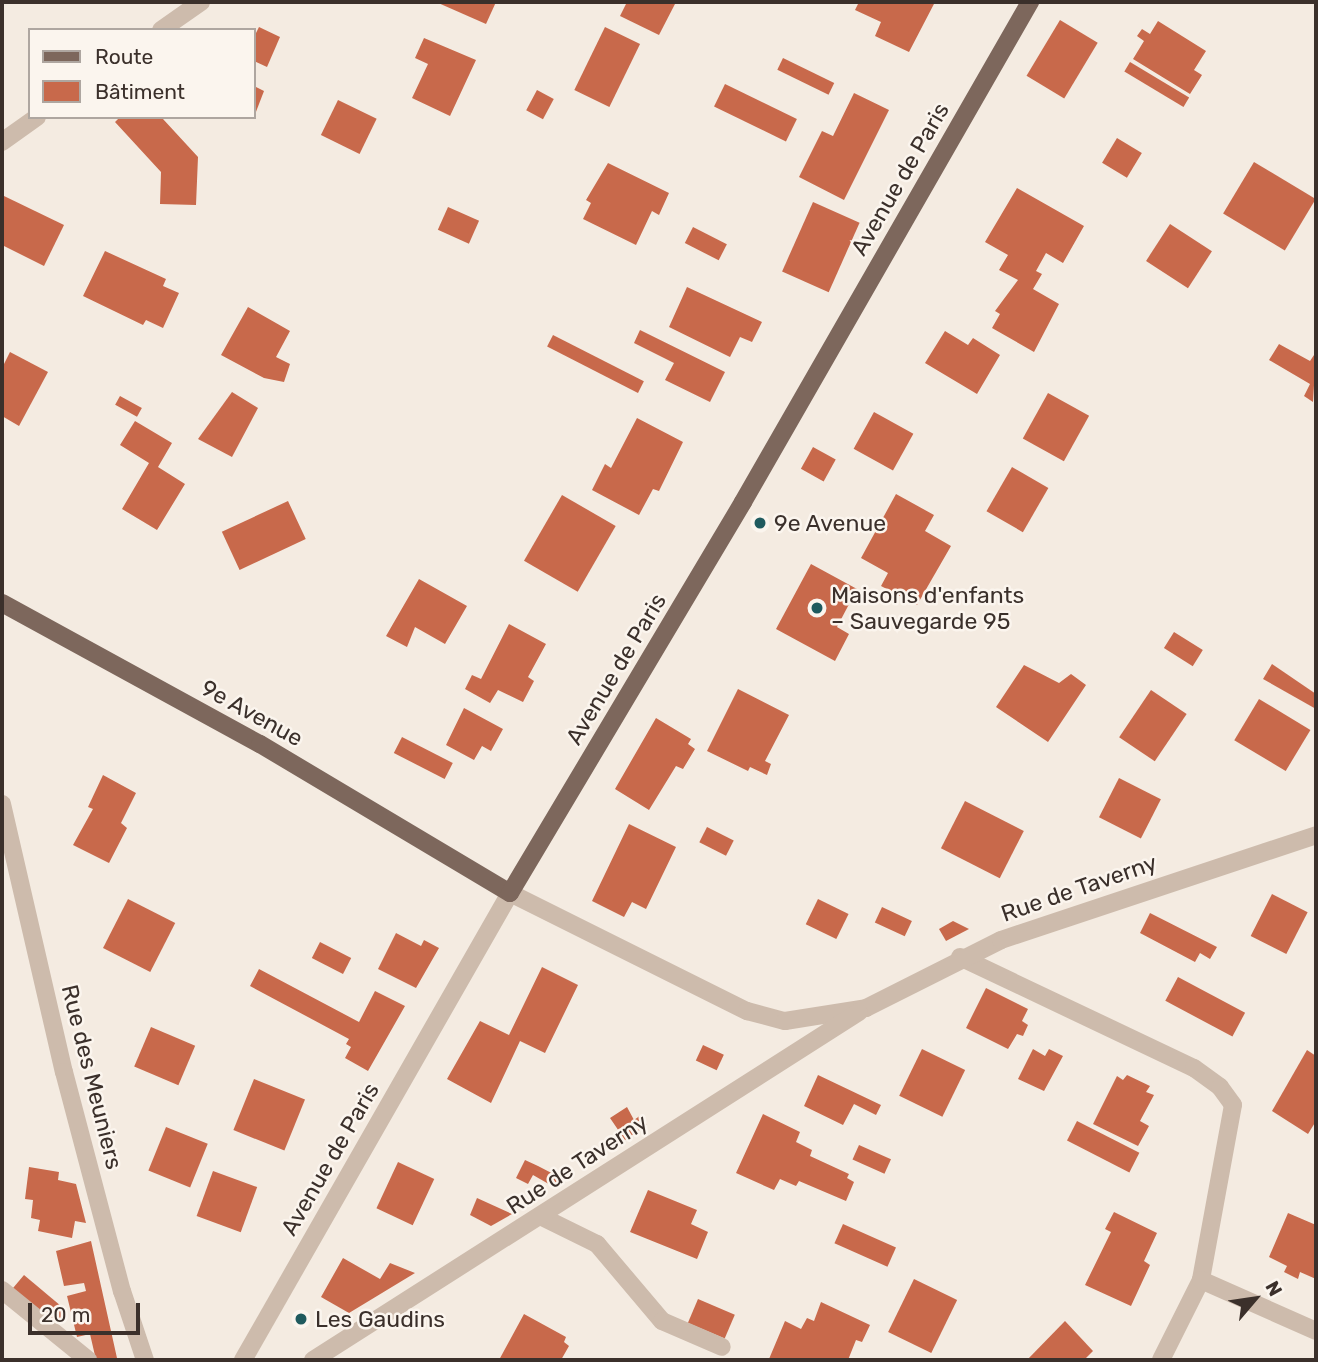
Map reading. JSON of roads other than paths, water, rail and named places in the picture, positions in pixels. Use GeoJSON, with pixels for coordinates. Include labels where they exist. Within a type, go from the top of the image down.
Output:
{"type":"FeatureCollection","features":[{"type":"Feature","properties":{"kind":"main road","name":"Avenue de Paris"},"geometry":{"type":"LineString","coordinates":[[510,893],[750,490],[1030,2]]}},
{"type":"Feature","properties":{"kind":"main road","name":"9e Avenue"},"geometry":{"type":"LineString","coordinates":[[2,603],[260,744],[510,893]]}},
{"type":"Feature","properties":{"kind":"street"},"geometry":{"type":"LineString","coordinates":[[164,28],[201,2]]}},
{"type":"Feature","properties":{"kind":"street"},"geometry":{"type":"LineString","coordinates":[[2,142],[34,119]]}},
{"type":"Feature","properties":{"kind":"street","name":"Rue des Meuniers"},"geometry":{"type":"LineString","coordinates":[[2,804],[64,1072],[122,1292],[145,1360]]}},
{"type":"Feature","properties":{"kind":"street","name":"Rue de Taverny"},"geometry":{"type":"LineString","coordinates":[[313,1360],[866,1008],[960,957],[1316,835]]}},
{"type":"Feature","properties":{"kind":"street","name":"Rue de Taverny"},"geometry":{"type":"LineString","coordinates":[[510,893],[747,1011],[785,1021],[866,1008]]}},
{"type":"Feature","properties":{"kind":"street","name":"Avenue de Paris"},"geometry":{"type":"LineString","coordinates":[[243,1360],[510,893]]}},
{"type":"Feature","properties":{"kind":"street"},"geometry":{"type":"LineString","coordinates":[[960,957],[1194,1068],[1220,1087],[1233,1105],[1233,1122],[1201,1280],[1161,1360]]}},
{"type":"Feature","properties":{"kind":"street"},"geometry":{"type":"LineString","coordinates":[[540,1216],[597,1244],[662,1321],[722,1347]]}},
{"type":"Feature","properties":{"kind":"street"},"geometry":{"type":"LineString","coordinates":[[1201,1280],[1316,1331]]}},
{"type":"Feature","properties":{"kind":"street"},"geometry":{"type":"LineString","coordinates":[[2,1290],[88,1360]]}},
{"type":"Feature","properties":{"kind":"place","name":"9e Avenue"},"geometry":{"type":"Point","coordinates":[760,523]}},
{"type":"Feature","properties":{"kind":"place","name":"Maisons d'enfants – Sauvegarde 95"},"geometry":{"type":"Point","coordinates":[817,608]}},
{"type":"Feature","properties":{"kind":"place","name":"Les Gaudins"},"geometry":{"type":"Point","coordinates":[301,1319]}}]}
